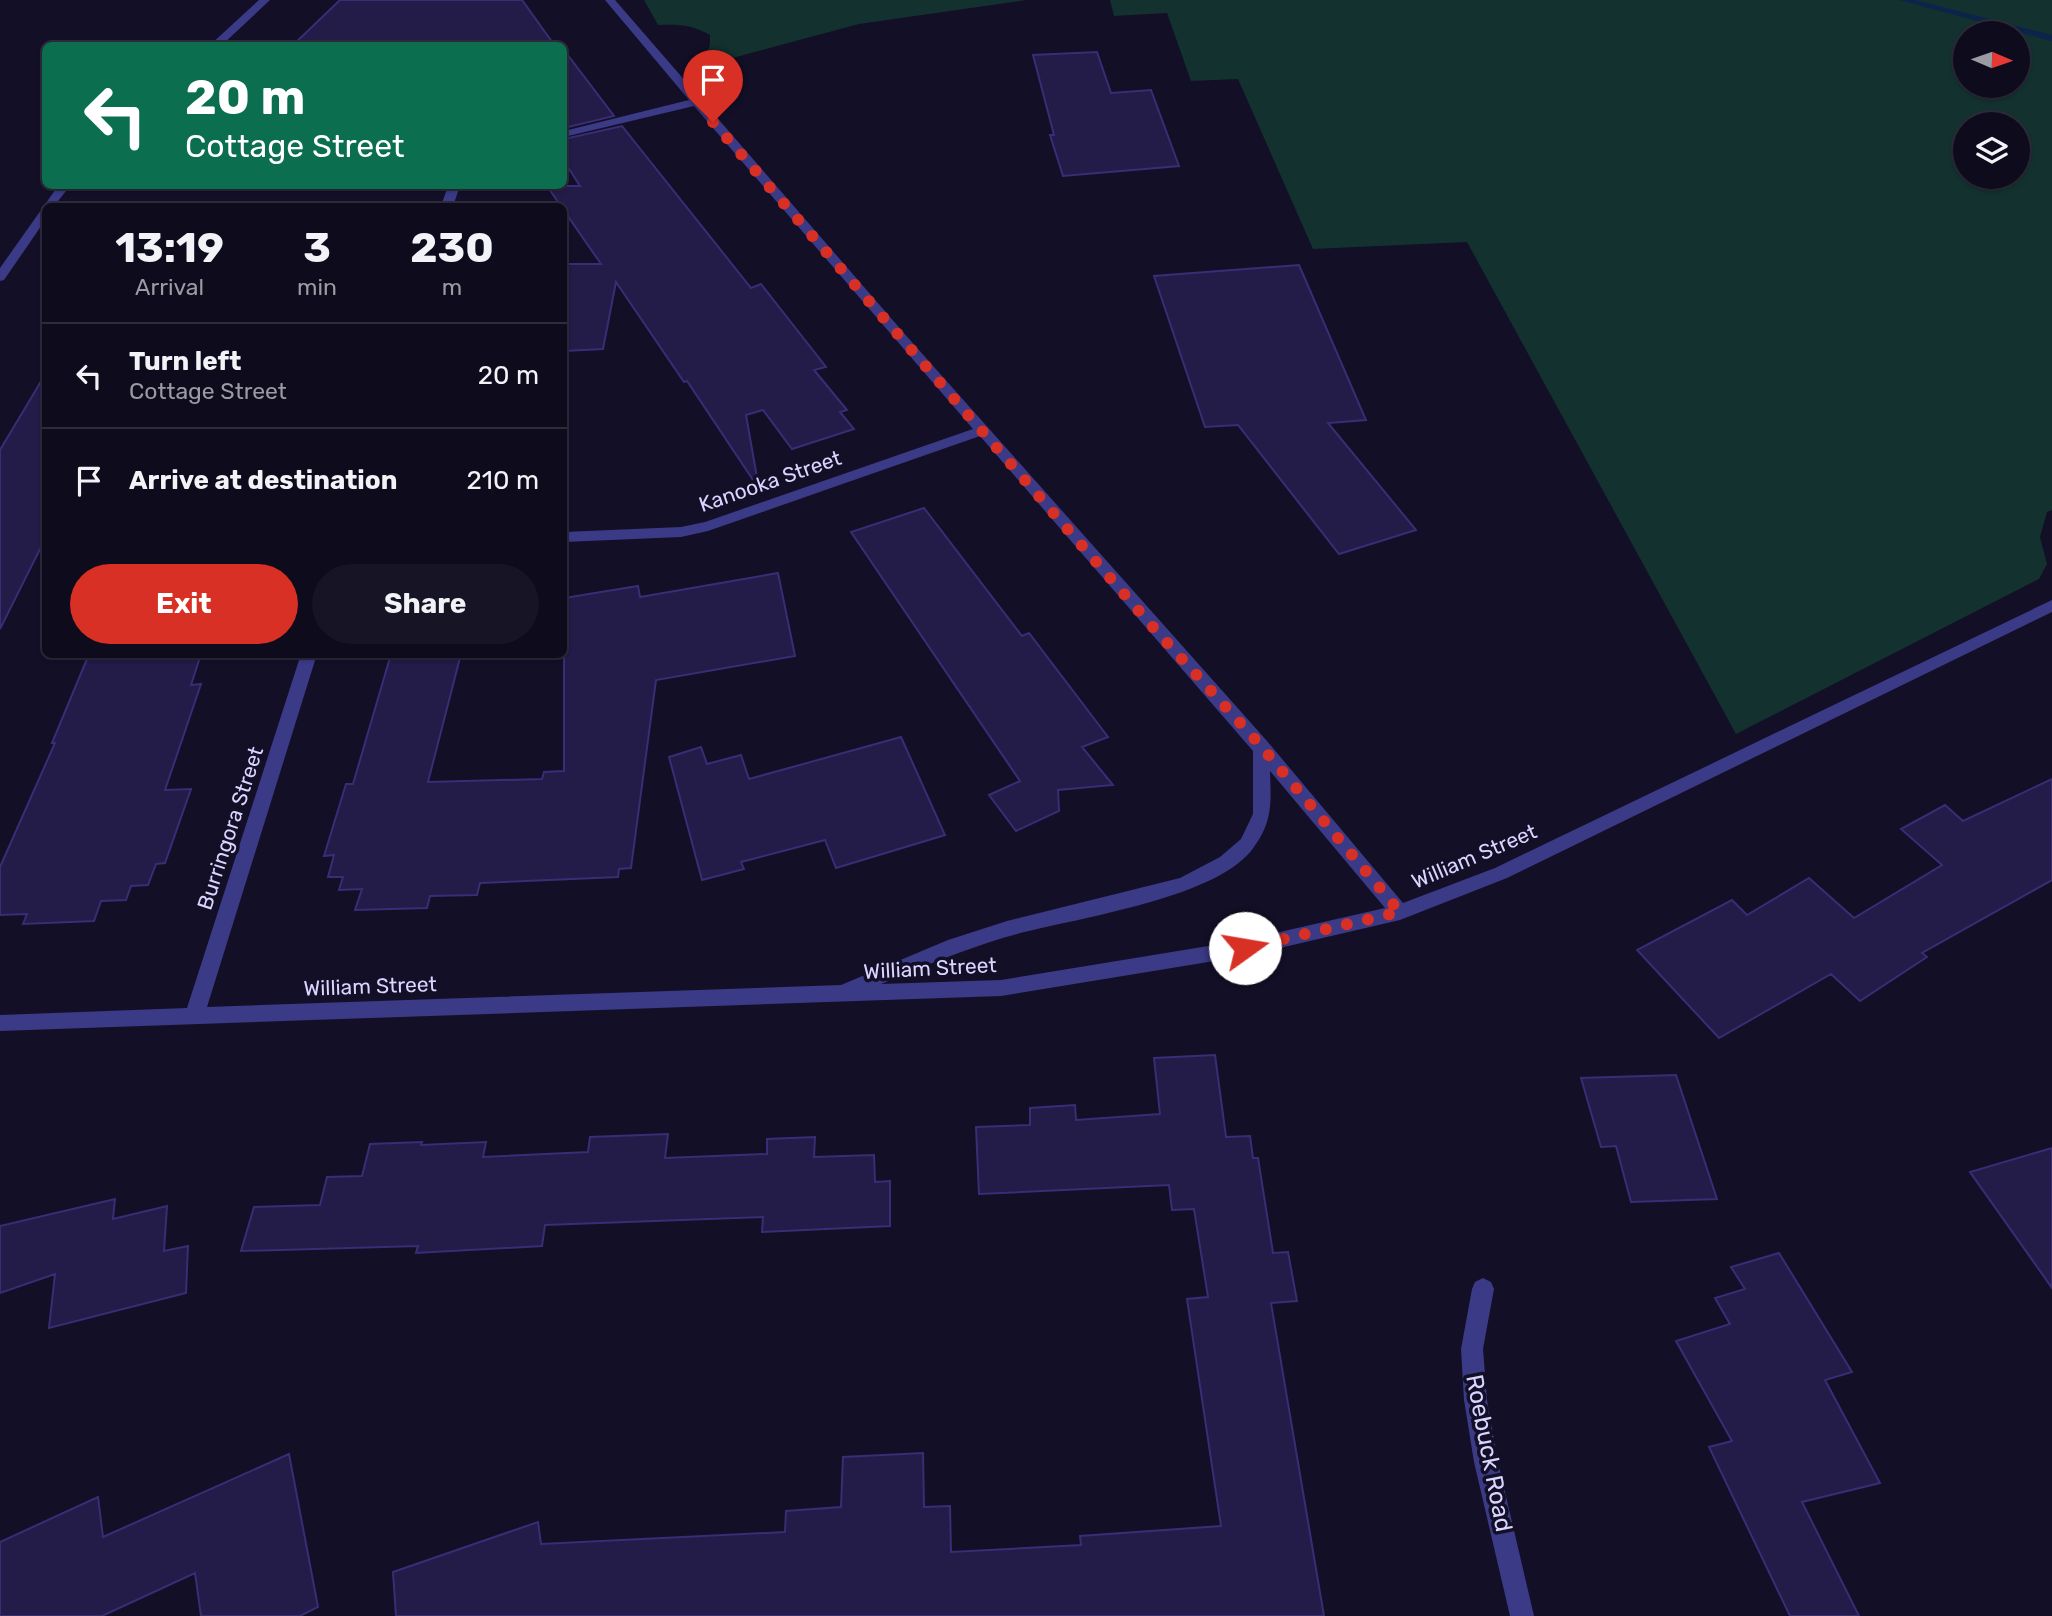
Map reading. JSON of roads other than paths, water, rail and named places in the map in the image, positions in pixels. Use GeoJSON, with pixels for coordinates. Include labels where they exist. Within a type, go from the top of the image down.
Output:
{"type":"FeatureCollection","features":[{"type":"Feature","properties":{"kind":"street"},"geometry":{"type":"LineString","coordinates":[[218,42],[265,0]]}},
{"type":"Feature","properties":{"kind":"street"},"geometry":{"type":"LineString","coordinates":[[610,0],[695,102],[984,430],[1152,626],[1261,746],[1400,912]]}},
{"type":"Feature","properties":{"kind":"street"},"geometry":{"type":"LineString","coordinates":[[567,133],[695,102]]}},
{"type":"Feature","properties":{"kind":"street"},"geometry":{"type":"LineString","coordinates":[[51,203],[62,189]]}},
{"type":"Feature","properties":{"kind":"street"},"geometry":{"type":"LineString","coordinates":[[0,277],[42,215]]}},
{"type":"Feature","properties":{"kind":"street","name":"Kanooka Street"},"geometry":{"type":"LineString","coordinates":[[567,537],[681,533],[734,519],[984,430]]}},
{"type":"Feature","properties":{"kind":"street","name":"William Street"},"geometry":{"type":"LineString","coordinates":[[0,1024],[1001,988],[1245,948],[1400,912],[1501,873],[2052,605]]}},
{"type":"Feature","properties":{"kind":"street","name":"Burringora Street"},"geometry":{"type":"LineString","coordinates":[[194,1016],[308,658]]}},
{"type":"Feature","properties":{"kind":"street","name":"William Street"},"geometry":{"type":"LineString","coordinates":[[825,995],[887,974],[948,948],[1007,929],[1185,884],[1226,862],[1247,844],[1262,814],[1261,746]]}},
{"type":"Feature","properties":{"kind":"street","name":"Roebuck Road"},"geometry":{"type":"LineString","coordinates":[[1483,1289],[1472,1347],[1472,1368],[1485,1453],[1522,1616]]}},
{"type":"Feature","properties":{"kind":"waterway"},"geometry":{"type":"LineString","coordinates":[[1904,0],[2052,38]]}}]}
